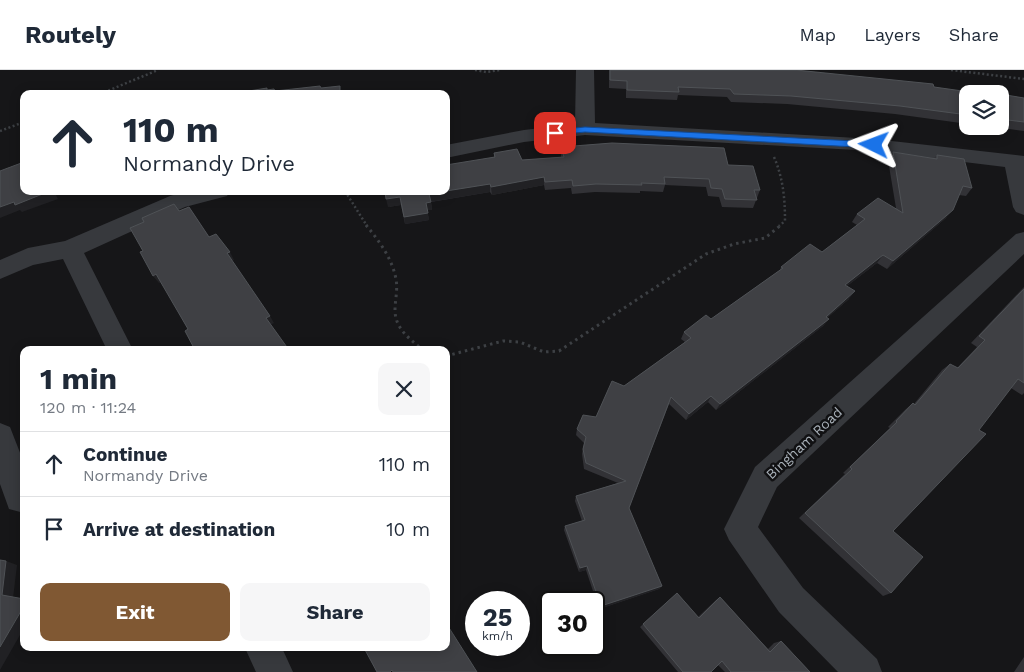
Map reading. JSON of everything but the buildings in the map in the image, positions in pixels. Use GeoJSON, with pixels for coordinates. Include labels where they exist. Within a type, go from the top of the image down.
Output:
{"type":"FeatureCollection","features":[{"type":"Feature","properties":{"kind":"street"},"geometry":{"type":"LineString","coordinates":[[585,70],[585,129]]}},
{"type":"Feature","properties":{"kind":"street"},"geometry":{"type":"LineString","coordinates":[[450,151],[524,136],[585,129],[874,145],[1019,162],[1024,207]]}},
{"type":"Feature","properties":{"kind":"street"},"geometry":{"type":"LineString","coordinates":[[0,270],[28,257],[70,249],[178,202],[204,195]]}},
{"type":"Feature","properties":{"kind":"street","name":"Bingham Road"},"geometry":{"type":"LineString","coordinates":[[864,672],[791,600],[740,529],[766,477],[1024,240]]}},
{"type":"Feature","properties":{"kind":"street"},"geometry":{"type":"LineString","coordinates":[[70,249],[118,346]]}},
{"type":"Feature","properties":{"kind":"street"},"geometry":{"type":"LineString","coordinates":[[0,436],[20,498]]}},
{"type":"Feature","properties":{"kind":"street"},"geometry":{"type":"LineString","coordinates":[[264,651],[274,672]]}},
{"type":"Feature","properties":{"kind":"path"},"geometry":{"type":"LineString","coordinates":[[110,90],[158,70]]}},
{"type":"Feature","properties":{"kind":"path"},"geometry":{"type":"LineString","coordinates":[[475,70],[486,72],[500,70]]}},
{"type":"Feature","properties":{"kind":"path"},"geometry":{"type":"LineString","coordinates":[[951,70],[1024,79]]}},
{"type":"Feature","properties":{"kind":"path"},"geometry":{"type":"LineString","coordinates":[[0,131],[20,124]]}},
{"type":"Feature","properties":{"kind":"path"},"geometry":{"type":"LineString","coordinates":[[450,355],[503,341],[520,342],[544,352],[559,351],[706,254],[734,244],[765,238],[773,233],[785,221],[783,177],[765,139]]}},
{"type":"Feature","properties":{"kind":"path"},"geometry":{"type":"LineString","coordinates":[[347,195],[364,223],[385,251],[393,267],[396,286],[396,324],[406,338],[417,346]]}},
{"type":"Feature","properties":{"kind":"route"},"geometry":{"type":"LineString","coordinates":[[555,133],[585,129],[874,145]]}}]}
